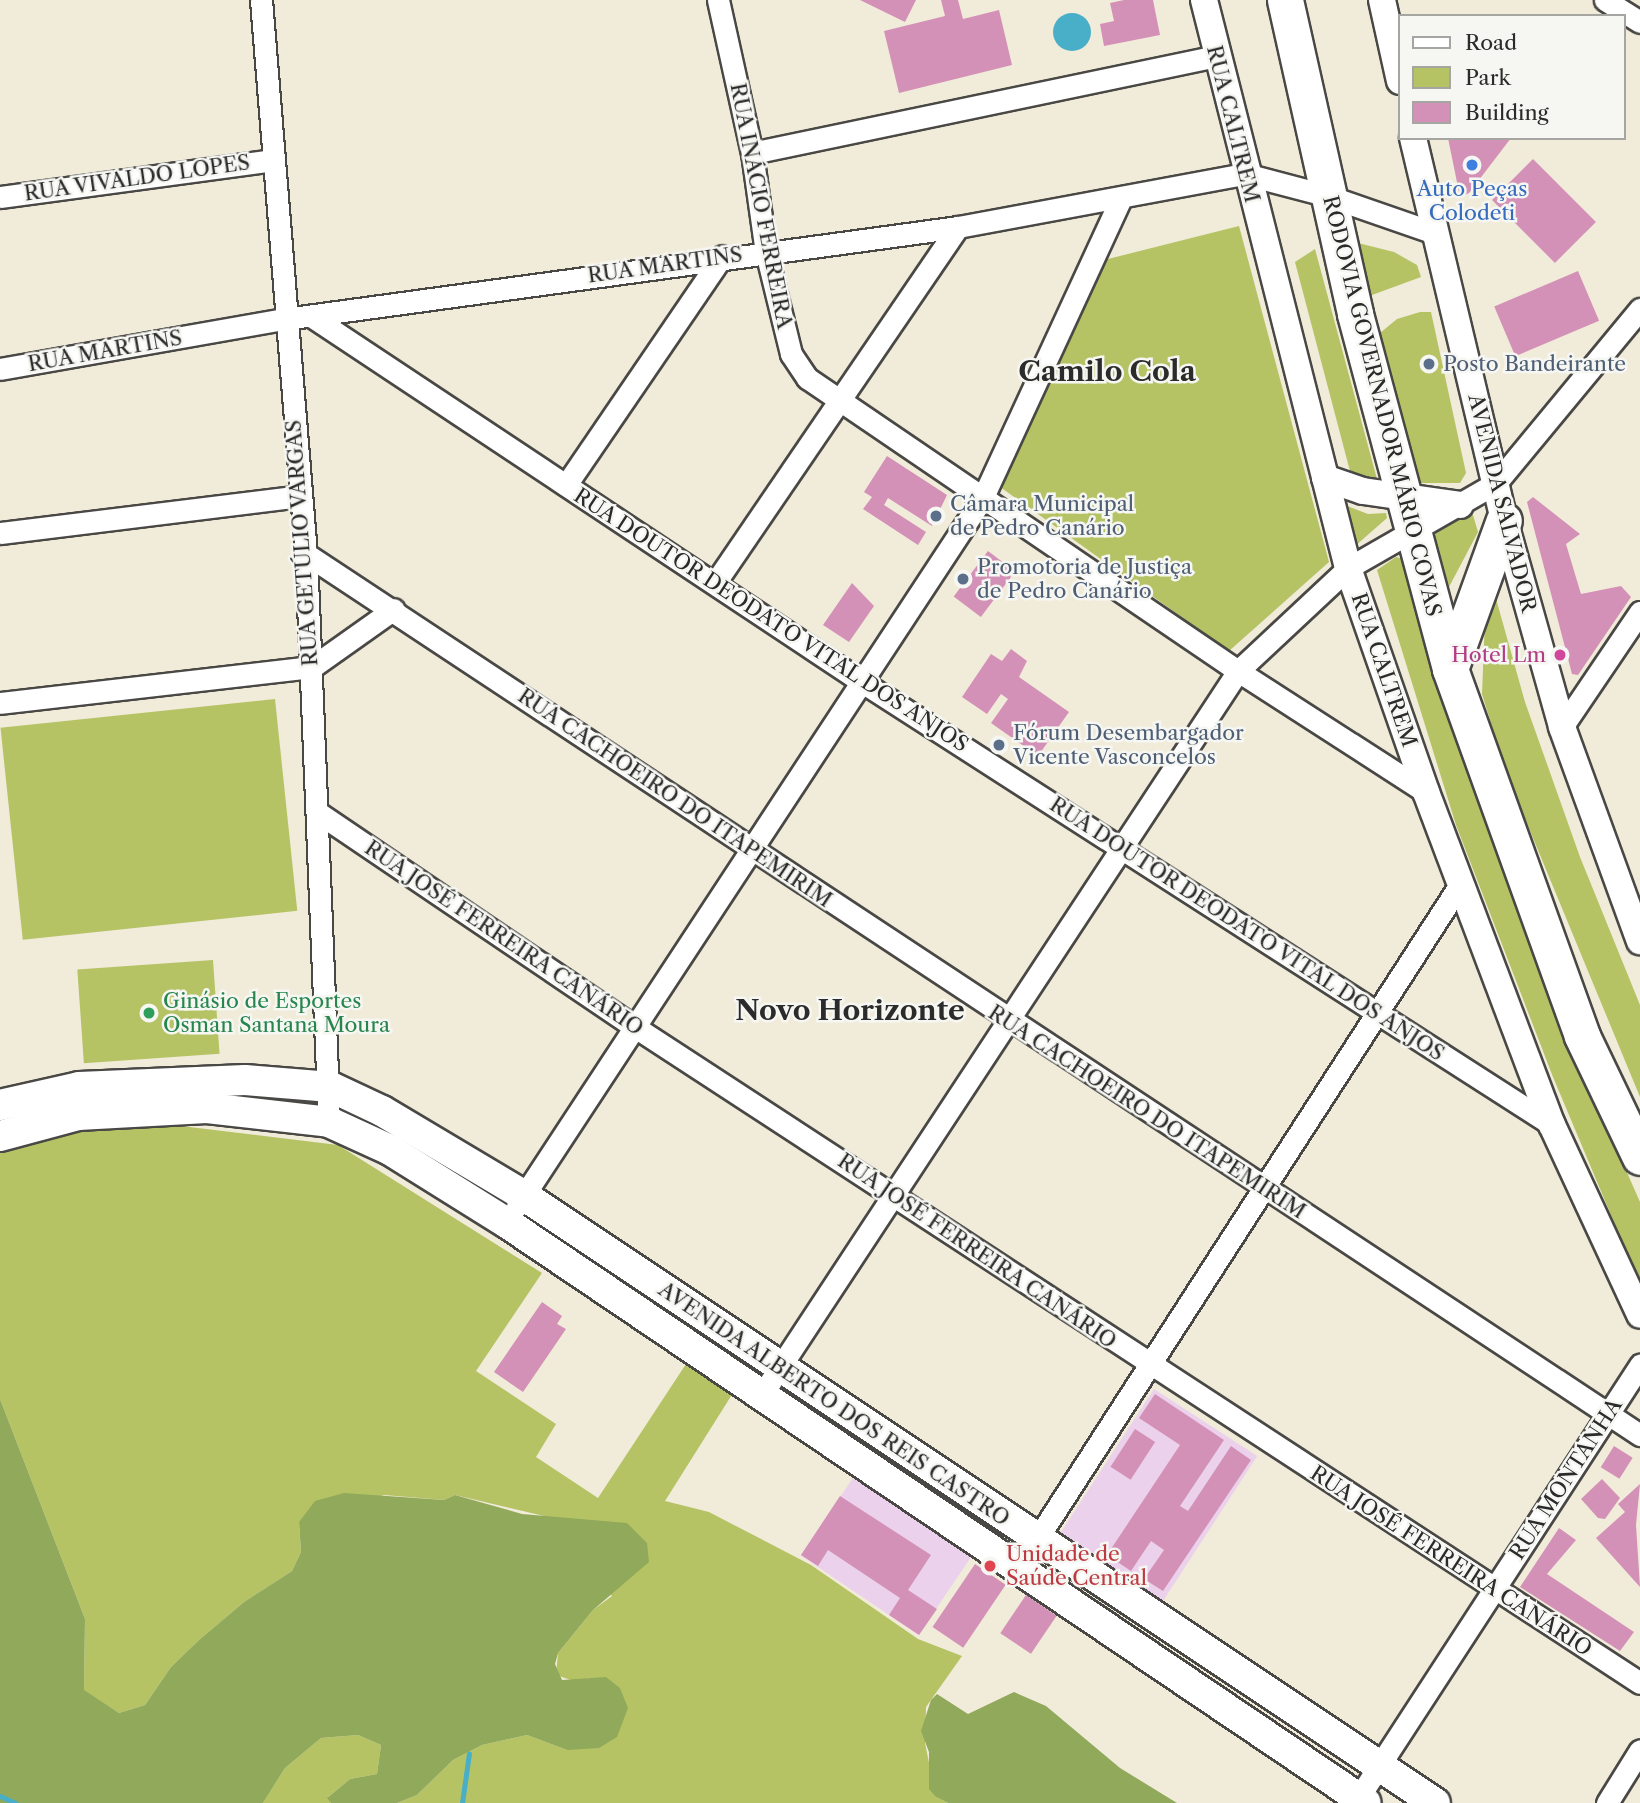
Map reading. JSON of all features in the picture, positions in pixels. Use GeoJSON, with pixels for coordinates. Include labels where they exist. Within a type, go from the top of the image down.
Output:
{"type":"FeatureCollection","features":[{"type":"Feature","properties":{"kind":"highway","name":"RODOVIA GOVERNADOR MÁRIO COVAS"},"geometry":{"type":"LineString","coordinates":[[1285,0],[1328,196],[1400,495],[1450,668],[1582,1036],[1640,1157]]}},
{"type":"Feature","properties":{"kind":"highway"},"geometry":{"type":"LineString","coordinates":[[1450,668],[1504,520]]}},
{"type":"Feature","properties":{"kind":"main road"},"geometry":{"type":"LineString","coordinates":[[0,1105],[79,1087],[169,1081],[331,1087]]}},
{"type":"Feature","properties":{"kind":"main road","name":"AVENIDA ALBERTO DOS REIS CASTRO"},"geometry":{"type":"LineString","coordinates":[[331,1087],[382,1111],[523,1195],[1435,1803]]}},
{"type":"Feature","properties":{"kind":"main road","name":"AVENIDA ALBERTO DOS REIS CASTRO"},"geometry":{"type":"LineString","coordinates":[[0,1136],[78,1115],[125,1110],[207,1108],[329,1122],[390,1150],[507,1223],[1360,1801]]}},
{"type":"Feature","properties":{"kind":"street","name":"RUA GETÚLIO VARGAS"},"geometry":{"type":"LineString","coordinates":[[261,0],[306,554],[331,1087],[329,1122]]}},
{"type":"Feature","properties":{"kind":"street","name":"RUA INÁCIO FERREIRA"},"geometry":{"type":"LineString","coordinates":[[718,0],[752,153],[766,252],[791,354],[807,378],[838,402],[983,497],[1237,671],[1426,792]]}},
{"type":"Feature","properties":{"kind":"street","name":"RUA CALTREM"},"geometry":{"type":"LineString","coordinates":[[1204,0],[1245,174],[1348,568],[1426,792],[1552,1125],[1640,1315]]}},
{"type":"Feature","properties":{"kind":"street"},"geometry":{"type":"LineString","coordinates":[[1382,0],[1398,72]]}},
{"type":"Feature","properties":{"kind":"street"},"geometry":{"type":"LineString","coordinates":[[1605,0],[1640,22]]}},
{"type":"Feature","properties":{"kind":"street"},"geometry":{"type":"LineString","coordinates":[[752,153],[1216,56]]}},
{"type":"Feature","properties":{"kind":"street","name":"AVENIDA SALVADOR"},"geometry":{"type":"LineString","coordinates":[[1413,140],[1504,520],[1562,727],[1640,941]]}},
{"type":"Feature","properties":{"kind":"street","name":"RUA VIVALDO LOPES"},"geometry":{"type":"LineString","coordinates":[[0,197],[273,160]]}},
{"type":"Feature","properties":{"kind":"street","name":"RUA MARTINS"},"geometry":{"type":"LineString","coordinates":[[0,369],[285,319],[722,256],[958,226],[1121,199],[1245,174],[1328,196],[1435,233]]}},
{"type":"Feature","properties":{"kind":"street"},"geometry":{"type":"LineString","coordinates":[[507,1223],[983,497],[1121,199]]}},
{"type":"Feature","properties":{"kind":"street"},"geometry":{"type":"LineString","coordinates":[[715,583],[958,226]]}},
{"type":"Feature","properties":{"kind":"street"},"geometry":{"type":"LineString","coordinates":[[566,485],[722,256]]}},
{"type":"Feature","properties":{"kind":"street"},"geometry":{"type":"LineString","coordinates":[[761,1396],[896,1196],[1237,671],[1348,568],[1496,483],[1640,309]]}},
{"type":"Feature","properties":{"kind":"street","name":"RUA DOUTOR DEODATO VITAL DOS ANJOS"},"geometry":{"type":"LineString","coordinates":[[311,316],[862,682],[1552,1125]]}},
{"type":"Feature","properties":{"kind":"street"},"geometry":{"type":"LineString","coordinates":[[1325,478],[1460,505]]}},
{"type":"Feature","properties":{"kind":"street"},"geometry":{"type":"LineString","coordinates":[[0,533],[300,496]]}},
{"type":"Feature","properties":{"kind":"street","name":"RUA CACHOEIRO DO ITAPEMIRIM"},"geometry":{"type":"LineString","coordinates":[[306,554],[394,609],[1008,1021],[1640,1435]]}},
{"type":"Feature","properties":{"kind":"street"},"geometry":{"type":"LineString","coordinates":[[0,703],[312,667],[394,609]]}},
{"type":"Feature","properties":{"kind":"street"},"geometry":{"type":"LineString","coordinates":[[1562,727],[1640,612]]}},
{"type":"Feature","properties":{"kind":"street","name":"RUA JOSÉ FERREIRA CANÁRIO"},"geometry":{"type":"LineString","coordinates":[[317,812],[635,1027],[896,1196],[1149,1366],[1640,1684]]}},
{"type":"Feature","properties":{"kind":"street"},"geometry":{"type":"LineString","coordinates":[[1017,1570],[1379,1016],[1461,883]]}},
{"type":"Feature","properties":{"kind":"street","name":"RUA MONTANHA"},"geometry":{"type":"LineString","coordinates":[[1360,1801],[1607,1413],[1640,1366]]}},
{"type":"Feature","properties":{"kind":"street"},"geometry":{"type":"LineString","coordinates":[[1607,1803],[1640,1750]]}},
{"type":"Feature","properties":{"kind":"shaded area"},"geometry":{"type":"Polygon","coordinates":[[[1154,1389],[1257,1456],[1163,1601],[1060,1534],[1154,1389]]]}},
{"type":"Feature","properties":{"kind":"shaded area"},"geometry":{"type":"Polygon","coordinates":[[[855,1475],[973,1554],[918,1635],[801,1555],[855,1475]]]}},
{"type":"Feature","properties":{"kind":"green space"},"geometry":{"type":"Polygon","coordinates":[[[1239,226],[1329,562],[1229,651],[996,484],[1104,260],[1239,226]]]}},
{"type":"Feature","properties":{"kind":"green space"},"geometry":{"type":"Polygon","coordinates":[[[1358,243],[1394,252],[1417,265],[1421,277],[1372,295],[1366,290],[1358,243]]]}},
{"type":"Feature","properties":{"kind":"green space"},"geometry":{"type":"Polygon","coordinates":[[[1315,249],[1377,479],[1372,483],[1351,475],[1295,262],[1315,249]]]}},
{"type":"Feature","properties":{"kind":"green space"},"geometry":{"type":"Polygon","coordinates":[[[1420,312],[1431,312],[1466,473],[1460,483],[1420,483],[1380,333],[1397,319],[1420,312]]]}},
{"type":"Feature","properties":{"kind":"green space"},"geometry":{"type":"Polygon","coordinates":[[[1342,504],[1368,514],[1386,513],[1387,518],[1354,547],[1342,504]]]}},
{"type":"Feature","properties":{"kind":"green space"},"geometry":{"type":"Polygon","coordinates":[[[1468,514],[1473,515],[1478,532],[1449,587],[1433,535],[1468,514]]]}},
{"type":"Feature","properties":{"kind":"green space"},"geometry":{"type":"Polygon","coordinates":[[[1396,557],[1403,559],[1464,756],[1580,1066],[1640,1202],[1640,1284],[1553,1077],[1456,825],[1377,570],[1396,557]]]}},
{"type":"Feature","properties":{"kind":"green space"},"geometry":{"type":"Polygon","coordinates":[[[1493,588],[1525,702],[1580,857],[1640,1005],[1640,1097],[1507,775],[1482,694],[1485,618],[1493,588]]]}},
{"type":"Feature","properties":{"kind":"green space"},"geometry":{"type":"Polygon","coordinates":[[[275,699],[297,911],[23,940],[1,728],[275,699]]]}},
{"type":"Feature","properties":{"kind":"green space","name":"Ginásio de Esportes Osman Santana Moura"},"geometry":{"type":"Polygon","coordinates":[[[213,960],[220,1054],[84,1063],[77,969],[213,960]]]}},
{"type":"Feature","properties":{"kind":"green space"},"geometry":{"type":"Polygon","coordinates":[[[181,1126],[338,1145],[542,1273],[476,1371],[556,1424],[536,1457],[598,1498],[686,1364],[733,1393],[665,1501],[709,1512],[811,1565],[918,1639],[962,1656],[926,1707],[925,1743],[936,1797],[948,1803],[397,1803],[417,1795],[453,1760],[482,1745],[527,1735],[567,1750],[589,1678],[577,1682],[556,1675],[558,1653],[593,1610],[612,1596],[544,1516],[455,1495],[444,1500],[384,1495],[299,1522],[301,1552],[292,1571],[244,1602],[199,1640],[171,1667],[145,1705],[119,1713],[84,1691],[85,1619],[0,1399],[0,1147],[92,1128],[181,1126]]]}},
{"type":"Feature","properties":{"kind":"green space"},"geometry":{"type":"Polygon","coordinates":[[[0,1399],[85,1619],[84,1690],[119,1713],[145,1705],[171,1667],[199,1640],[244,1602],[292,1571],[301,1552],[299,1522],[315,1501],[344,1493],[444,1500],[455,1495],[522,1514],[627,1523],[647,1543],[649,1562],[593,1610],[558,1653],[555,1664],[562,1680],[606,1677],[620,1688],[628,1708],[617,1737],[599,1748],[567,1750],[527,1735],[482,1745],[453,1760],[417,1795],[397,1803],[331,1803],[327,1798],[350,1779],[377,1774],[381,1745],[358,1735],[321,1738],[285,1768],[263,1803],[0,1803],[0,1399]]]}},
{"type":"Feature","properties":{"kind":"green space"},"geometry":{"type":"Polygon","coordinates":[[[1014,1692],[1046,1706],[1120,1768],[1177,1803],[948,1803],[936,1797],[929,1789],[929,1752],[921,1731],[931,1700],[937,1694],[968,1714],[1014,1692]]]}},
{"type":"Feature","properties":{"kind":"green space"},"geometry":{"type":"Polygon","coordinates":[[[358,1735],[381,1745],[377,1774],[350,1779],[328,1797],[331,1803],[263,1803],[285,1768],[321,1738],[358,1735]]]}},
{"type":"Feature","properties":{"kind":"water"},"geometry":{"type":"Polygon","coordinates":[[[1072,13],[1085,19],[1091,32],[1085,45],[1072,51],[1059,45],[1053,32],[1059,19],[1072,13]]]}},
{"type":"Feature","properties":{"kind":"building"},"geometry":{"type":"Polygon","coordinates":[[[860,0],[916,0],[905,22],[860,0]]]}},
{"type":"Feature","properties":{"kind":"building"},"geometry":{"type":"Polygon","coordinates":[[[941,0],[958,0],[963,19],[999,10],[1012,65],[899,93],[884,31],[945,16],[941,0]]]}},
{"type":"Feature","properties":{"kind":"building"},"geometry":{"type":"Polygon","coordinates":[[[1153,0],[1160,35],[1104,46],[1100,24],[1114,21],[1110,3],[1153,0]]]}},
{"type":"Feature","properties":{"kind":"building","name":"Auto Peças Colodeti"},"geometry":{"type":"Polygon","coordinates":[[[1448,140],[1509,140],[1469,193],[1460,197],[1448,140]]]}},
{"type":"Feature","properties":{"kind":"building"},"geometry":{"type":"Polygon","coordinates":[[[1533,159],[1596,222],[1555,263],[1492,200],[1533,159]]]}},
{"type":"Feature","properties":{"kind":"building"},"geometry":{"type":"Polygon","coordinates":[[[1578,271],[1599,321],[1515,356],[1494,307],[1578,271]]]}},
{"type":"Feature","properties":{"kind":"building"},"geometry":{"type":"Polygon","coordinates":[[[887,456],[947,495],[932,526],[888,498],[884,505],[926,532],[918,545],[863,509],[872,497],[864,492],[887,456]]]}},
{"type":"Feature","properties":{"kind":"building"},"geometry":{"type":"Polygon","coordinates":[[[1533,497],[1580,534],[1566,544],[1581,594],[1621,586],[1631,597],[1578,675],[1572,674],[1527,502],[1533,497]]]}},
{"type":"Feature","properties":{"kind":"building"},"geometry":{"type":"Polygon","coordinates":[[[988,551],[1015,571],[981,617],[954,597],[988,551]]]}},
{"type":"Feature","properties":{"kind":"building"},"geometry":{"type":"Polygon","coordinates":[[[852,583],[874,606],[849,642],[823,625],[852,583]]]}},
{"type":"Feature","properties":{"kind":"building"},"geometry":{"type":"Polygon","coordinates":[[[1011,649],[1027,661],[1019,677],[1069,712],[1038,756],[991,723],[1008,699],[1001,694],[987,714],[962,697],[991,654],[1002,661],[1011,649]]]}},
{"type":"Feature","properties":{"kind":"building"},"geometry":{"type":"Polygon","coordinates":[[[542,1302],[562,1316],[557,1324],[566,1329],[523,1392],[494,1372],[542,1302]]]}},
{"type":"Feature","properties":{"kind":"building"},"geometry":{"type":"Polygon","coordinates":[[[1155,1394],[1224,1440],[1180,1506],[1188,1511],[1231,1446],[1251,1460],[1163,1591],[1144,1579],[1164,1550],[1151,1541],[1131,1571],[1107,1555],[1180,1445],[1139,1418],[1155,1394]]]}},
{"type":"Feature","properties":{"kind":"building"},"geometry":{"type":"Polygon","coordinates":[[[1135,1429],[1155,1442],[1131,1480],[1110,1467],[1135,1429]]]}},
{"type":"Feature","properties":{"kind":"building"},"geometry":{"type":"Polygon","coordinates":[[[1614,1446],[1633,1458],[1619,1479],[1601,1467],[1614,1446]]]}},
{"type":"Feature","properties":{"kind":"building"},"geometry":{"type":"Polygon","coordinates":[[[1602,1479],[1620,1498],[1605,1519],[1598,1518],[1581,1499],[1602,1479]]]}},
{"type":"Feature","properties":{"kind":"building"},"geometry":{"type":"Polygon","coordinates":[[[1640,1484],[1636,1525],[1640,1587],[1596,1538],[1625,1512],[1618,1504],[1640,1484]]]}},
{"type":"Feature","properties":{"kind":"building"},"geometry":{"type":"Polygon","coordinates":[[[840,1496],[931,1555],[908,1590],[937,1609],[919,1635],[889,1615],[900,1598],[828,1550],[818,1566],[801,1555],[840,1496]]]}},
{"type":"Feature","properties":{"kind":"building"},"geometry":{"type":"Polygon","coordinates":[[[1559,1528],[1576,1540],[1547,1574],[1634,1632],[1620,1651],[1520,1587],[1559,1528]]]}},
{"type":"Feature","properties":{"kind":"building"},"geometry":{"type":"Polygon","coordinates":[[[975,1564],[1006,1585],[963,1648],[933,1627],[975,1564]]]}},
{"type":"Feature","properties":{"kind":"building"},"geometry":{"type":"Polygon","coordinates":[[[1026,1595],[1057,1616],[1031,1654],[1000,1633],[1026,1595]]]}},
{"type":"Feature","properties":{"kind":"waterway"},"geometry":{"type":"LineString","coordinates":[[462,1803],[469,1753]]}},
{"type":"Feature","properties":{"kind":"waterway"},"geometry":{"type":"LineString","coordinates":[[0,1796],[16,1803]]}},
{"type":"Feature","properties":{"kind":"place","name":"Auto Peças Colodeti"},"geometry":{"type":"Point","coordinates":[1472,165]}},
{"type":"Feature","properties":{"kind":"place","name":"Posto Bandeirante"},"geometry":{"type":"Point","coordinates":[1429,364]}},
{"type":"Feature","properties":{"kind":"place","name":"Câmara Municipal de Pedro Canário"},"geometry":{"type":"Point","coordinates":[936,516]}},
{"type":"Feature","properties":{"kind":"place","name":"Promotoria de Justiça de Pedro Canário"},"geometry":{"type":"Point","coordinates":[963,579]}},
{"type":"Feature","properties":{"kind":"place","name":"Hotel Lm"},"geometry":{"type":"Point","coordinates":[1560,655]}},
{"type":"Feature","properties":{"kind":"place","name":"Fórum Desembargador Vicente Vasconcelos"},"geometry":{"type":"Point","coordinates":[999,745]}},
{"type":"Feature","properties":{"kind":"place","name":"Ginásio de Esportes Osman Santana Moura"},"geometry":{"type":"Point","coordinates":[149,1013]}},
{"type":"Feature","properties":{"kind":"place","name":"Unidade de Saúde Central"},"geometry":{"type":"Point","coordinates":[990,1566]}},
{"type":"Feature","properties":{"kind":"district","name":"Camilo Cola"},"geometry":{"type":"Point","coordinates":[1107,371]}},
{"type":"Feature","properties":{"kind":"district","name":"Novo Horizonte"},"geometry":{"type":"Point","coordinates":[850,1010]}}]}
